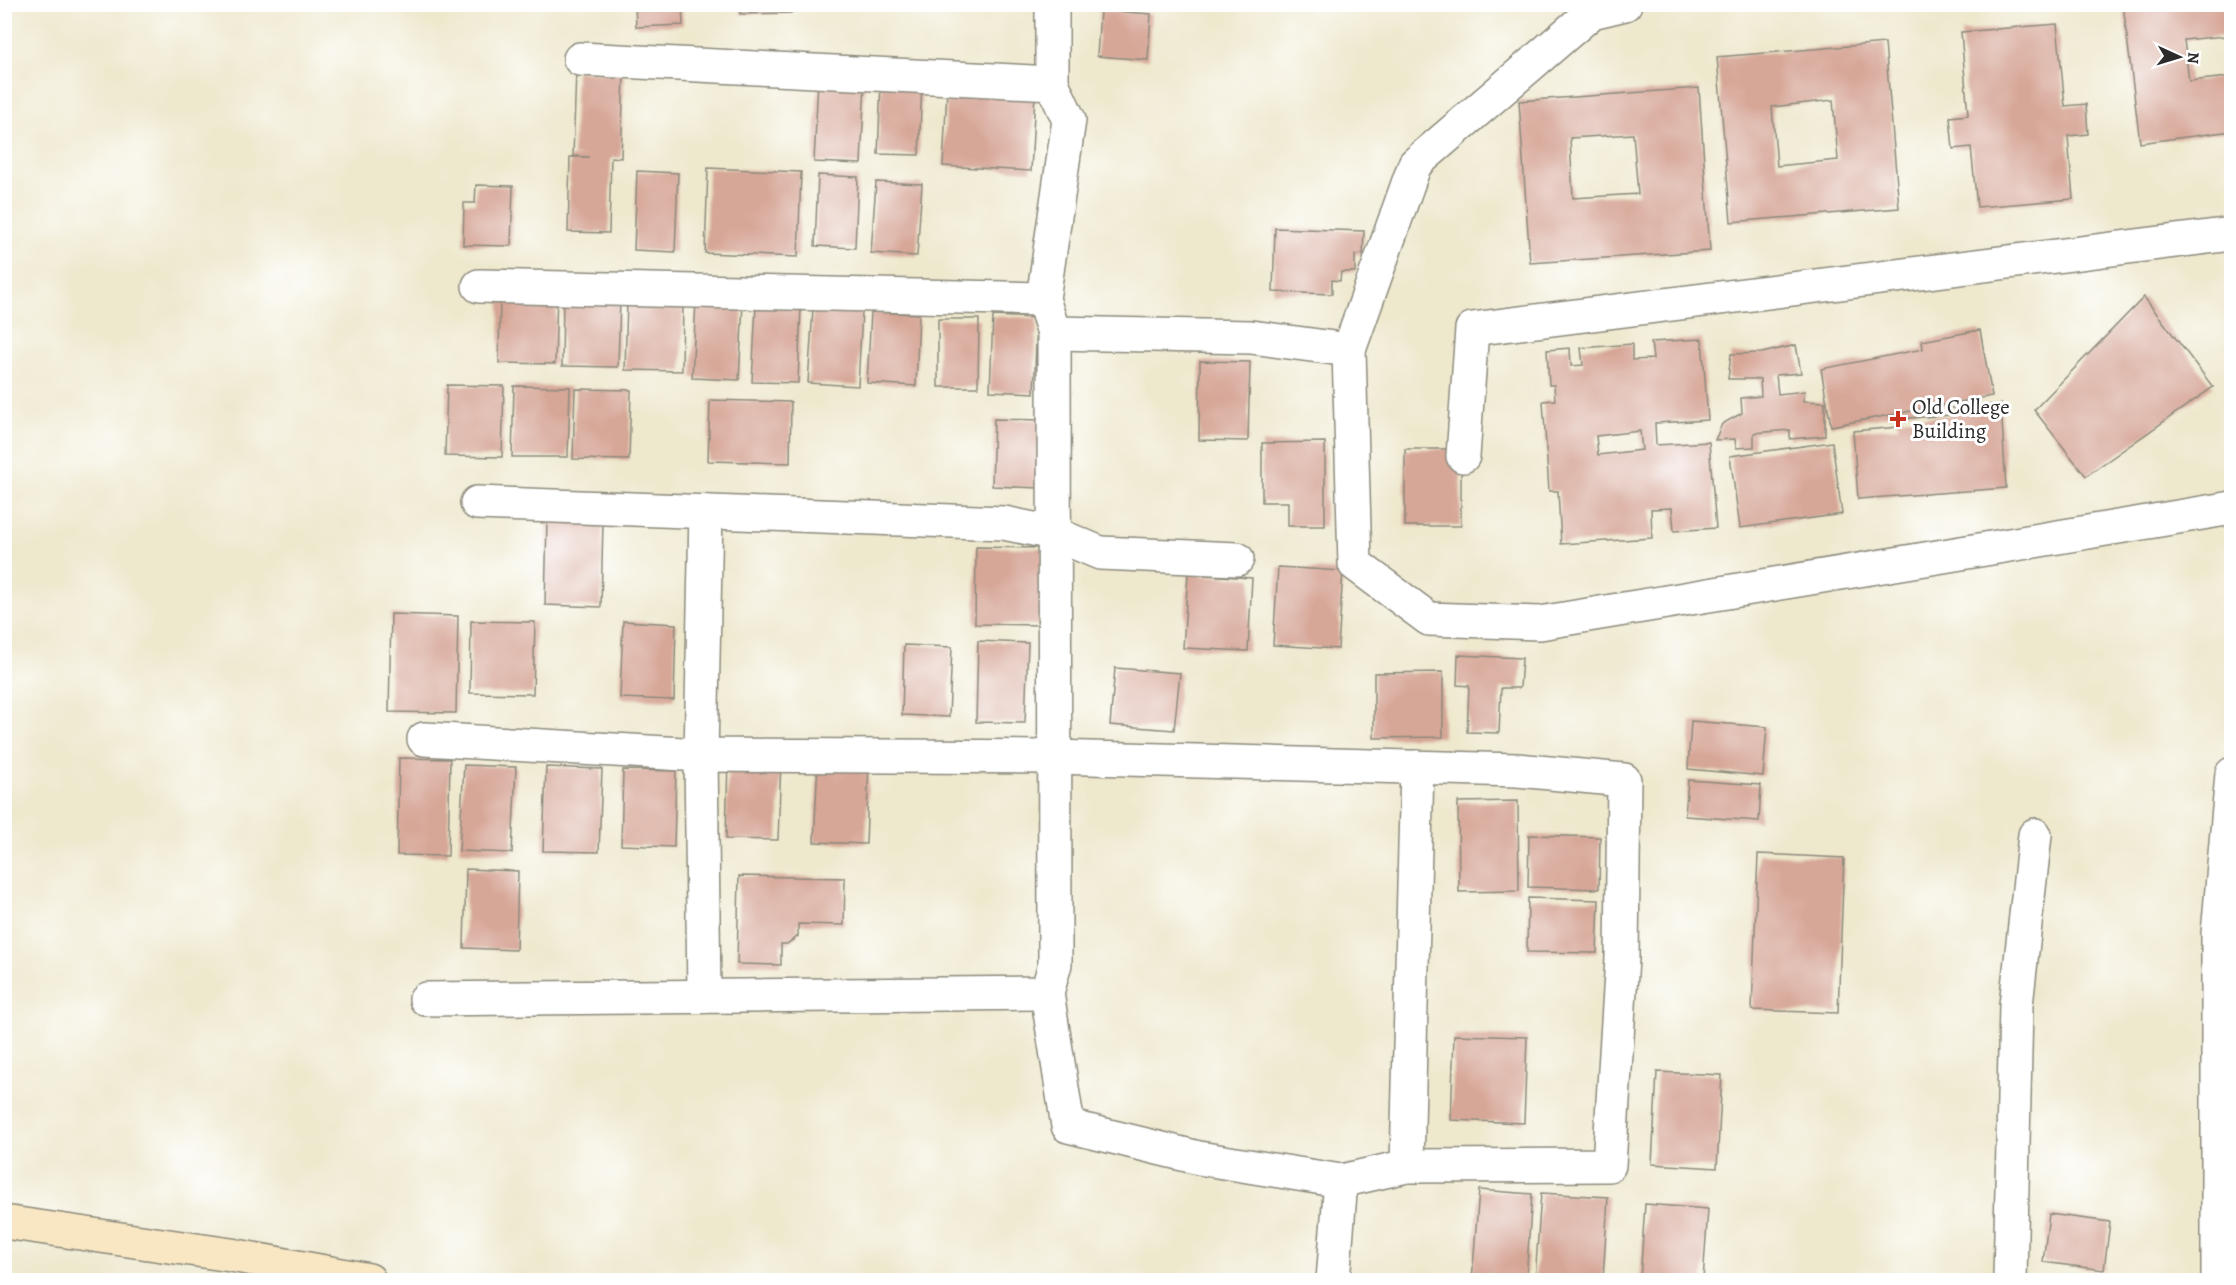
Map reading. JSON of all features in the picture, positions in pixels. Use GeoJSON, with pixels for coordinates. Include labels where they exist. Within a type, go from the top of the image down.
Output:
{"type":"FeatureCollection","features":[{"type":"Feature","properties":{"kind":"street"},"geometry":{"type":"LineString","coordinates":[[424,739],[701,755],[1053,757],[1516,770],[1624,780],[1622,958],[1609,1165],[1407,1166],[1341,1181],[1198,1158],[1068,1126],[1047,993],[1055,964],[1053,757],[1054,333],[1043,299],[1069,120],[1052,83],[1052,4]]}},
{"type":"Feature","properties":{"kind":"street"},"geometry":{"type":"LineString","coordinates":[[1625,4],[1592,12],[1415,164],[1349,350],[1355,564],[1429,619],[1540,623],[2232,508]]}},
{"type":"Feature","properties":{"kind":"street"},"geometry":{"type":"LineString","coordinates":[[580,59],[1052,83]]}},
{"type":"Feature","properties":{"kind":"street"},"geometry":{"type":"LineString","coordinates":[[1463,456],[1472,330],[2232,234]]}},
{"type":"Feature","properties":{"kind":"street"},"geometry":{"type":"LineString","coordinates":[[479,286],[1043,299]]}},
{"type":"Feature","properties":{"kind":"street"},"geometry":{"type":"LineString","coordinates":[[1054,333],[1251,337],[1349,350]]}},
{"type":"Feature","properties":{"kind":"street"},"geometry":{"type":"LineString","coordinates":[[477,502],[1004,524],[1053,533],[1100,553],[1237,559]]}},
{"type":"Feature","properties":{"kind":"street"},"geometry":{"type":"LineString","coordinates":[[704,995],[701,755],[706,512]]}},
{"type":"Feature","properties":{"kind":"street"},"geometry":{"type":"LineString","coordinates":[[1407,1166],[1417,767]]}},
{"type":"Feature","properties":{"kind":"street"},"geometry":{"type":"LineString","coordinates":[[2218,1281],[2218,934],[2232,774]]}},
{"type":"Feature","properties":{"kind":"street"},"geometry":{"type":"LineString","coordinates":[[2010,1281],[2016,1005],[2034,835]]}},
{"type":"Feature","properties":{"kind":"street"},"geometry":{"type":"LineString","coordinates":[[426,999],[1047,993]]}},
{"type":"Feature","properties":{"kind":"street"},"geometry":{"type":"LineString","coordinates":[[1333,1281],[1341,1181]]}},
{"type":"Feature","properties":{"kind":"street"},"geometry":{"type":"LineString","coordinates":[[4,1222],[231,1255],[369,1281]]}},
{"type":"Feature","properties":{"kind":"building"},"geometry":{"type":"Polygon","coordinates":[[[635,4],[682,4],[683,25],[636,27],[635,4]]]}},
{"type":"Feature","properties":{"kind":"building"},"geometry":{"type":"Polygon","coordinates":[[[740,4],[791,4],[791,13],[740,14],[740,4]]]}},
{"type":"Feature","properties":{"kind":"building"},"geometry":{"type":"Polygon","coordinates":[[[817,4],[872,4],[872,7],[817,7],[817,4]]]}},
{"type":"Feature","properties":{"kind":"building"},"geometry":{"type":"Polygon","coordinates":[[[2123,4],[2232,4],[2232,131],[2140,143],[2123,4]],[[2225,36],[2184,40],[2189,81],[2229,77],[2225,36]]]}},
{"type":"Feature","properties":{"kind":"building"},"geometry":{"type":"Polygon","coordinates":[[[1100,10],[1151,14],[1148,60],[1097,56],[1100,10]]]}},
{"type":"Feature","properties":{"kind":"building"},"geometry":{"type":"Polygon","coordinates":[[[2057,24],[2065,106],[2086,104],[2088,134],[2068,136],[2073,199],[1977,207],[1971,147],[1953,149],[1950,117],[1968,115],[1961,32],[2057,24]]]}},
{"type":"Feature","properties":{"kind":"building"},"geometry":{"type":"Polygon","coordinates":[[[1885,43],[1899,208],[1731,222],[1717,57],[1885,43]],[[1833,100],[1772,107],[1777,166],[1838,160],[1833,100]]]}},
{"type":"Feature","properties":{"kind":"building"},"geometry":{"type":"Polygon","coordinates":[[[576,71],[624,73],[621,158],[611,157],[609,233],[568,232],[570,157],[589,157],[573,156],[576,71]]]}},
{"type":"Feature","properties":{"kind":"building"},"geometry":{"type":"Polygon","coordinates":[[[818,80],[865,82],[861,164],[814,162],[818,80]]]}},
{"type":"Feature","properties":{"kind":"building"},"geometry":{"type":"Polygon","coordinates":[[[881,83],[922,84],[919,155],[878,154],[881,83]]]}},
{"type":"Feature","properties":{"kind":"building"},"geometry":{"type":"Polygon","coordinates":[[[1699,88],[1710,251],[1530,263],[1519,101],[1699,88]],[[1633,134],[1570,138],[1573,198],[1638,194],[1633,134]]]}},
{"type":"Feature","properties":{"kind":"building"},"geometry":{"type":"Polygon","coordinates":[[[947,89],[1035,94],[1031,171],[943,166],[947,89]]]}},
{"type":"Feature","properties":{"kind":"building"},"geometry":{"type":"Polygon","coordinates":[[[708,168],[801,172],[798,257],[705,253],[708,168]]]}},
{"type":"Feature","properties":{"kind":"building"},"geometry":{"type":"Polygon","coordinates":[[[637,171],[678,173],[675,252],[634,250],[637,171]]]}},
{"type":"Feature","properties":{"kind":"building"},"geometry":{"type":"Polygon","coordinates":[[[818,175],[858,177],[855,248],[815,246],[818,175]]]}},
{"type":"Feature","properties":{"kind":"building"},"geometry":{"type":"Polygon","coordinates":[[[876,182],[922,184],[917,256],[871,253],[876,182]]]}},
{"type":"Feature","properties":{"kind":"building"},"geometry":{"type":"Polygon","coordinates":[[[476,185],[513,186],[511,246],[463,245],[464,203],[475,203],[476,185]]]}},
{"type":"Feature","properties":{"kind":"building"},"geometry":{"type":"Polygon","coordinates":[[[1275,228],[1364,231],[1363,254],[1355,255],[1355,272],[1341,272],[1340,281],[1332,280],[1332,294],[1273,292],[1275,228]]]}},
{"type":"Feature","properties":{"kind":"building"},"geometry":{"type":"Polygon","coordinates":[[[500,292],[557,293],[555,364],[499,363],[500,292]]]}},
{"type":"Feature","properties":{"kind":"building"},"geometry":{"type":"Polygon","coordinates":[[[563,295],[620,297],[618,367],[562,366],[563,295]]]}},
{"type":"Feature","properties":{"kind":"building"},"geometry":{"type":"Polygon","coordinates":[[[2144,297],[2213,387],[2086,476],[2034,410],[2144,297]]]}},
{"type":"Feature","properties":{"kind":"building"},"geometry":{"type":"Polygon","coordinates":[[[627,299],[683,301],[682,371],[625,370],[627,299]]]}},
{"type":"Feature","properties":{"kind":"building"},"geometry":{"type":"Polygon","coordinates":[[[696,301],[743,303],[739,380],[692,378],[696,301]]]}},
{"type":"Feature","properties":{"kind":"building"},"geometry":{"type":"Polygon","coordinates":[[[756,305],[801,306],[798,383],[752,382],[756,305]]]}},
{"type":"Feature","properties":{"kind":"building"},"geometry":{"type":"Polygon","coordinates":[[[813,308],[862,311],[858,386],[808,383],[813,308]]]}},
{"type":"Feature","properties":{"kind":"building"},"geometry":{"type":"Polygon","coordinates":[[[871,312],[919,314],[916,386],[867,383],[871,312]]]}},
{"type":"Feature","properties":{"kind":"building"},"geometry":{"type":"Polygon","coordinates":[[[993,316],[1037,318],[1034,393],[990,391],[993,316]]]}},
{"type":"Feature","properties":{"kind":"building"},"geometry":{"type":"Polygon","coordinates":[[[938,319],[979,319],[978,387],[938,387],[938,319]]]}},
{"type":"Feature","properties":{"kind":"building"},"geometry":{"type":"Polygon","coordinates":[[[1980,330],[1992,396],[1831,426],[1821,369],[1923,349],[1922,341],[1980,330]]]}},
{"type":"Feature","properties":{"kind":"building"},"geometry":{"type":"Polygon","coordinates":[[[1702,339],[1708,420],[1655,423],[1656,445],[1709,442],[1716,528],[1674,531],[1672,508],[1651,509],[1652,538],[1561,544],[1558,491],[1549,491],[1543,401],[1555,400],[1554,385],[1549,385],[1547,350],[1570,348],[1571,366],[1583,365],[1581,348],[1632,344],[1632,360],[1653,359],[1651,342],[1702,339]],[[1640,431],[1596,436],[1598,455],[1642,450],[1640,431]]]}},
{"type":"Feature","properties":{"kind":"building"},"geometry":{"type":"Polygon","coordinates":[[[1796,345],[1801,373],[1776,375],[1778,394],[1805,391],[1803,401],[1825,402],[1825,436],[1790,439],[1790,430],[1754,433],[1754,447],[1736,448],[1735,439],[1715,440],[1722,424],[1742,413],[1741,398],[1761,396],[1760,379],[1728,379],[1731,354],[1762,353],[1796,345]]]}},
{"type":"Feature","properties":{"kind":"building"},"geometry":{"type":"Polygon","coordinates":[[[1200,361],[1250,362],[1248,441],[1199,440],[1200,361]]]}},
{"type":"Feature","properties":{"kind":"building"},"geometry":{"type":"Polygon","coordinates":[[[447,385],[504,386],[502,457],[445,456],[447,385]]]}},
{"type":"Feature","properties":{"kind":"building"},"geometry":{"type":"Polygon","coordinates":[[[514,386],[570,387],[568,457],[512,457],[514,386]]]}},
{"type":"Feature","properties":{"kind":"building"},"geometry":{"type":"Polygon","coordinates":[[[575,389],[631,390],[629,460],[573,459],[575,389]]]}},
{"type":"Feature","properties":{"kind":"building"},"geometry":{"type":"Polygon","coordinates":[[[710,400],[791,402],[790,463],[708,461],[710,400]]]}},
{"type":"Feature","properties":{"kind":"building"},"geometry":{"type":"Polygon","coordinates":[[[2001,404],[2006,488],[1858,499],[1853,431],[1899,427],[1898,419],[1950,415],[1950,408],[2001,404]]]}},
{"type":"Feature","properties":{"kind":"building"},"geometry":{"type":"Polygon","coordinates":[[[994,419],[1042,420],[1040,488],[992,486],[994,419]]]}},
{"type":"Feature","properties":{"kind":"building"},"geometry":{"type":"Polygon","coordinates":[[[1325,442],[1325,526],[1288,526],[1288,502],[1262,502],[1262,443],[1325,442]]]}},
{"type":"Feature","properties":{"kind":"building"},"geometry":{"type":"Polygon","coordinates":[[[1832,442],[1842,514],[1740,528],[1730,456],[1832,442]]]}},
{"type":"Feature","properties":{"kind":"building"},"geometry":{"type":"Polygon","coordinates":[[[1405,449],[1461,449],[1461,526],[1405,526],[1405,449]]]}},
{"type":"Feature","properties":{"kind":"building"},"geometry":{"type":"Polygon","coordinates":[[[547,521],[603,522],[601,607],[545,605],[547,521]]]}},
{"type":"Feature","properties":{"kind":"building"},"geometry":{"type":"Polygon","coordinates":[[[976,547],[1043,548],[1043,625],[975,624],[976,547]]]}},
{"type":"Feature","properties":{"kind":"building"},"geometry":{"type":"Polygon","coordinates":[[[1278,567],[1343,571],[1338,649],[1273,645],[1278,567]]]}},
{"type":"Feature","properties":{"kind":"building"},"geometry":{"type":"Polygon","coordinates":[[[1188,574],[1252,578],[1248,651],[1183,648],[1188,574]]]}},
{"type":"Feature","properties":{"kind":"building"},"geometry":{"type":"Polygon","coordinates":[[[391,614],[458,616],[456,713],[389,712],[391,614]]]}},
{"type":"Feature","properties":{"kind":"building"},"geometry":{"type":"Polygon","coordinates":[[[471,621],[535,622],[533,694],[470,693],[471,621]]]}},
{"type":"Feature","properties":{"kind":"building"},"geometry":{"type":"Polygon","coordinates":[[[623,621],[676,624],[674,700],[620,698],[623,621]]]}},
{"type":"Feature","properties":{"kind":"building"},"geometry":{"type":"Polygon","coordinates":[[[978,641],[1028,643],[1025,723],[976,722],[978,641]]]}},
{"type":"Feature","properties":{"kind":"building"},"geometry":{"type":"Polygon","coordinates":[[[904,645],[952,647],[949,717],[902,715],[904,645]]]}},
{"type":"Feature","properties":{"kind":"building"},"geometry":{"type":"Polygon","coordinates":[[[1458,655],[1522,658],[1520,688],[1501,688],[1499,733],[1467,732],[1469,686],[1457,685],[1458,655]]]}},
{"type":"Feature","properties":{"kind":"building"},"geometry":{"type":"Polygon","coordinates":[[[1115,668],[1180,673],[1174,730],[1110,725],[1115,668]]]}},
{"type":"Feature","properties":{"kind":"building"},"geometry":{"type":"Polygon","coordinates":[[[1443,672],[1443,737],[1374,738],[1374,673],[1443,672]]]}},
{"type":"Feature","properties":{"kind":"building"},"geometry":{"type":"Polygon","coordinates":[[[1691,721],[1767,727],[1763,776],[1688,769],[1691,721]]]}},
{"type":"Feature","properties":{"kind":"building"},"geometry":{"type":"Polygon","coordinates":[[[399,758],[450,759],[448,856],[397,855],[399,758]]]}},
{"type":"Feature","properties":{"kind":"building"},"geometry":{"type":"Polygon","coordinates":[[[728,758],[781,760],[778,840],[726,839],[728,758]]]}},
{"type":"Feature","properties":{"kind":"building"},"geometry":{"type":"Polygon","coordinates":[[[818,759],[869,762],[866,844],[814,842],[818,759]]]}},
{"type":"Feature","properties":{"kind":"building"},"geometry":{"type":"Polygon","coordinates":[[[464,765],[516,767],[512,853],[459,851],[464,765]]]}},
{"type":"Feature","properties":{"kind":"building"},"geometry":{"type":"Polygon","coordinates":[[[546,767],[602,769],[599,852],[543,851],[546,767]]]}},
{"type":"Feature","properties":{"kind":"building"},"geometry":{"type":"Polygon","coordinates":[[[623,770],[676,771],[674,847],[621,845],[623,770]]]}},
{"type":"Feature","properties":{"kind":"building"},"geometry":{"type":"Polygon","coordinates":[[[1688,780],[1761,785],[1759,821],[1685,816],[1688,780]]]}},
{"type":"Feature","properties":{"kind":"building"},"geometry":{"type":"Polygon","coordinates":[[[1518,801],[1519,891],[1459,892],[1458,802],[1518,801]]]}},
{"type":"Feature","properties":{"kind":"building"},"geometry":{"type":"Polygon","coordinates":[[[1529,835],[1600,837],[1599,889],[1528,887],[1529,835]]]}},
{"type":"Feature","properties":{"kind":"building"},"geometry":{"type":"Polygon","coordinates":[[[1758,854],[1844,858],[1838,1013],[1752,1010],[1758,854]]]}},
{"type":"Feature","properties":{"kind":"building"},"geometry":{"type":"Polygon","coordinates":[[[466,869],[518,871],[516,950],[464,948],[466,869]]]}},
{"type":"Feature","properties":{"kind":"building"},"geometry":{"type":"Polygon","coordinates":[[[739,876],[845,878],[844,925],[798,924],[798,936],[787,944],[781,944],[781,965],[737,964],[739,876]]]}},
{"type":"Feature","properties":{"kind":"building"},"geometry":{"type":"Polygon","coordinates":[[[1528,898],[1599,900],[1597,953],[1527,952],[1528,898]]]}},
{"type":"Feature","properties":{"kind":"building"},"geometry":{"type":"Polygon","coordinates":[[[1454,1035],[1527,1037],[1524,1123],[1451,1120],[1454,1035]]]}},
{"type":"Feature","properties":{"kind":"building"},"geometry":{"type":"Polygon","coordinates":[[[1657,1072],[1722,1075],[1717,1168],[1652,1164],[1657,1072]]]}},
{"type":"Feature","properties":{"kind":"building"},"geometry":{"type":"Polygon","coordinates":[[[1479,1190],[1532,1194],[1526,1280],[1472,1280],[1479,1190]]]}},
{"type":"Feature","properties":{"kind":"building"},"geometry":{"type":"Polygon","coordinates":[[[1541,1193],[1608,1197],[1603,1280],[1535,1280],[1541,1193]]]}},
{"type":"Feature","properties":{"kind":"building"},"geometry":{"type":"Polygon","coordinates":[[[1645,1204],[1708,1209],[1703,1280],[1640,1280],[1645,1204]]]}},
{"type":"Feature","properties":{"kind":"building"},"geometry":{"type":"Polygon","coordinates":[[[2049,1214],[2110,1222],[2104,1270],[2043,1262],[2049,1214]]]}},
{"type":"Feature","properties":{"kind":"place","name":"Old College Building"},"geometry":{"type":"Point","coordinates":[1898,419]}}]}
